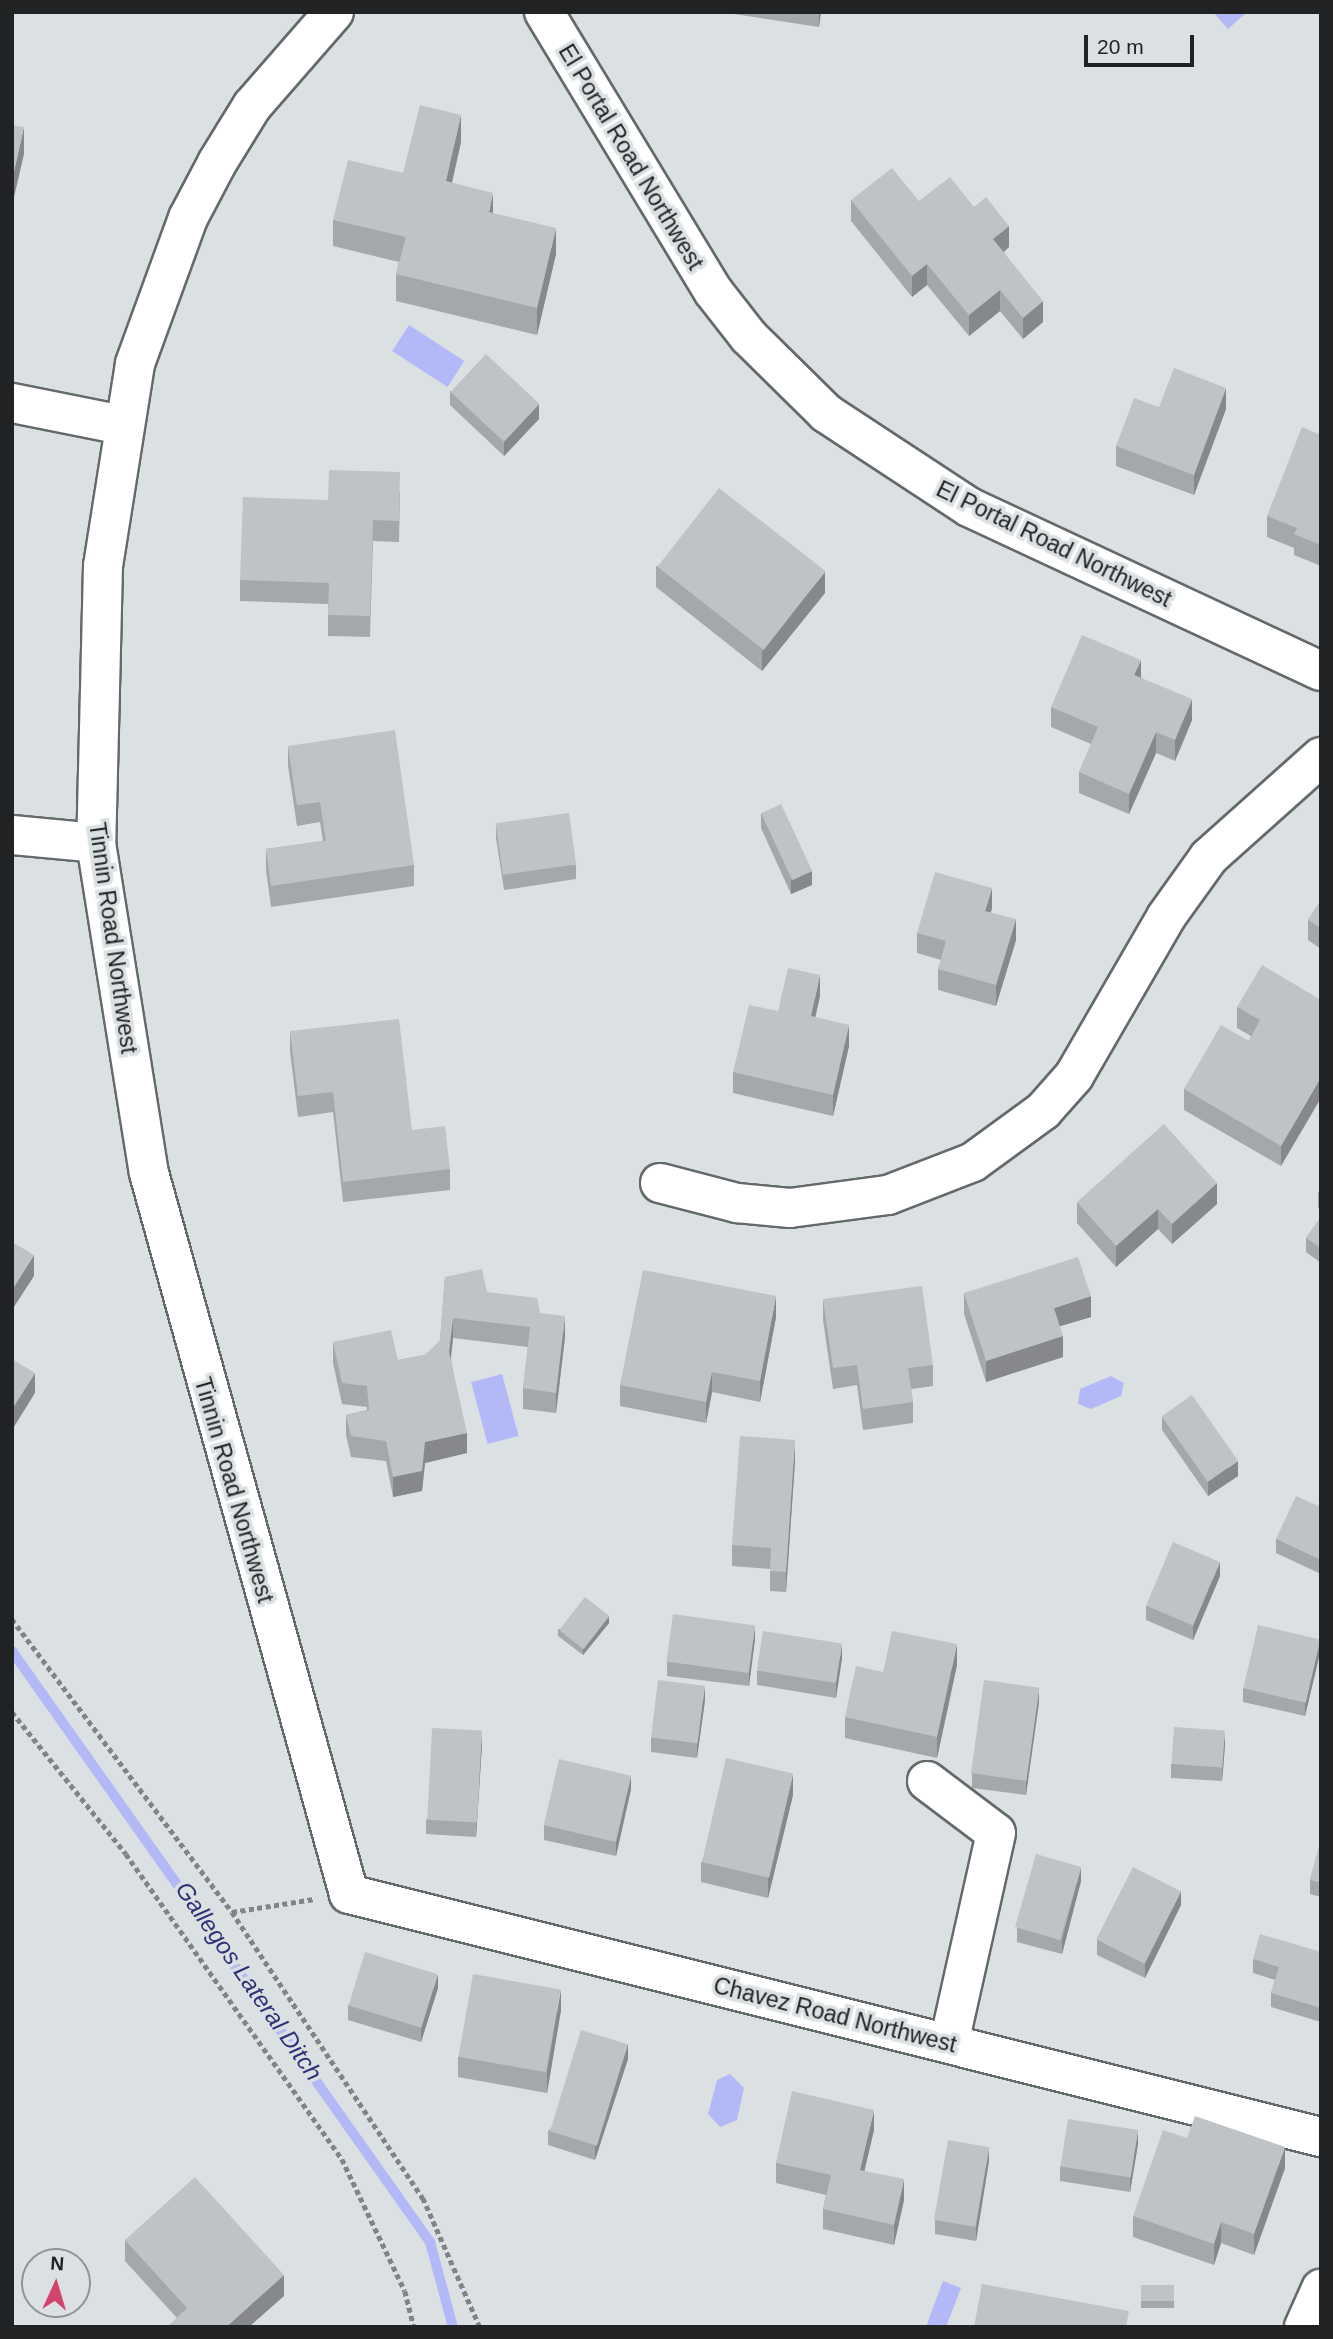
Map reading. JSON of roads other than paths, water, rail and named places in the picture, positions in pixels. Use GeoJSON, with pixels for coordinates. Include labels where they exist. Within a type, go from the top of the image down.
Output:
{"type":"FeatureCollection","features":[{"type":"Feature","properties":{"kind":"street","name":"Tinnin Road Northwest"},"geometry":{"type":"LineString","coordinates":[[334,12],[252,106],[188,218],[149,320],[122,425],[102,580],[96,843],[149,1173],[349,1894]]}},
{"type":"Feature","properties":{"kind":"street","name":"El Portal Road Northwest"},"geometry":{"type":"LineString","coordinates":[[544,12],[713,291],[749,337],[826,413],[969,507],[1321,671]]}},
{"type":"Feature","properties":{"kind":"street"},"geometry":{"type":"LineString","coordinates":[[12,403],[122,425]]}},
{"type":"Feature","properties":{"kind":"street"},"geometry":{"type":"LineString","coordinates":[[660,1184],[737,1203],[790,1208],[888,1195],[974,1162],[1043,1111],[1074,1076],[1166,917],[1209,857],[1321,757]]}},
{"type":"Feature","properties":{"kind":"street"},"geometry":{"type":"LineString","coordinates":[[12,835],[96,843]]}},
{"type":"Feature","properties":{"kind":"street"},"geometry":{"type":"LineString","coordinates":[[927,1782],[996,1833],[950,2044]]}},
{"type":"Feature","properties":{"kind":"street","name":"Chavez Road Northwest"},"geometry":{"type":"LineString","coordinates":[[349,1894],[1321,2137]]}},
{"type":"Feature","properties":{"kind":"street"},"geometry":{"type":"LineString","coordinates":[[1304,2327],[1321,2289]]}},
{"type":"Feature","properties":{"kind":"water"},"geometry":{"type":"Polygon","coordinates":[[[1213,12],[1247,12],[1228,29],[1213,12]]]}},
{"type":"Feature","properties":{"kind":"water"},"geometry":{"type":"Polygon","coordinates":[[[409,325],[464,361],[447,387],[392,351],[409,325]]]}},
{"type":"Feature","properties":{"kind":"water"},"geometry":{"type":"Polygon","coordinates":[[[502,1374],[519,1436],[488,1444],[471,1382],[502,1374]]]}},
{"type":"Feature","properties":{"kind":"water"},"geometry":{"type":"Polygon","coordinates":[[[1111,1376],[1124,1383],[1121,1396],[1091,1409],[1078,1404],[1080,1389],[1111,1376]]]}},
{"type":"Feature","properties":{"kind":"water"},"geometry":{"type":"Polygon","coordinates":[[[730,2074],[744,2088],[737,2120],[720,2127],[708,2114],[717,2080],[730,2074]]]}},
{"type":"Feature","properties":{"kind":"water"},"geometry":{"type":"Polygon","coordinates":[[[943,2281],[961,2288],[946,2327],[926,2327],[943,2281]]]}},
{"type":"Feature","properties":{"kind":"waterway","name":"Gallegos Lateral Ditch"},"geometry":{"type":"LineString","coordinates":[[12,1651],[430,2242],[453,2327]]}}]}
